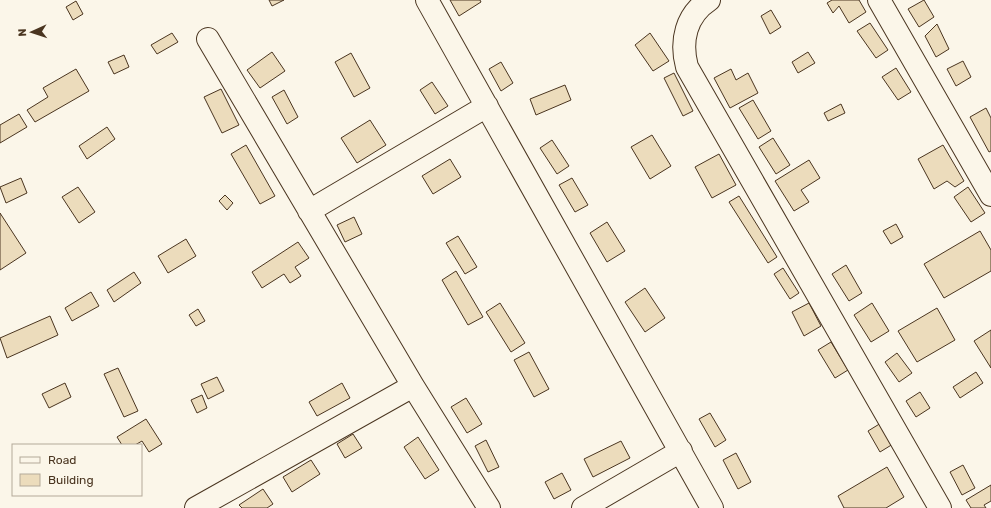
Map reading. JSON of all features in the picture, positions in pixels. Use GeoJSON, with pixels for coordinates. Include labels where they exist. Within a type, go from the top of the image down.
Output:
{"type":"FeatureCollection","features":[{"type":"Feature","properties":{"kind":"street"},"geometry":{"type":"LineString","coordinates":[[426,0],[712,508]]}},
{"type":"Feature","properties":{"kind":"street"},"geometry":{"type":"LineString","coordinates":[[709,0],[700,6],[689,22],[684,36],[684,54],[687,66],[940,508]]}},
{"type":"Feature","properties":{"kind":"street"},"geometry":{"type":"LineString","coordinates":[[879,0],[991,195]]}},
{"type":"Feature","properties":{"kind":"street"},"geometry":{"type":"LineString","coordinates":[[208,39],[308,211],[413,386],[489,508]]}},
{"type":"Feature","properties":{"kind":"street"},"geometry":{"type":"LineString","coordinates":[[308,211],[487,106]]}},
{"type":"Feature","properties":{"kind":"street"},"geometry":{"type":"LineString","coordinates":[[196,508],[413,386]]}},
{"type":"Feature","properties":{"kind":"street"},"geometry":{"type":"LineString","coordinates":[[583,508],[681,451]]}},
{"type":"Feature","properties":{"kind":"building"},"geometry":{"type":"Polygon","coordinates":[[[269,0],[284,0],[272,6],[269,0]]]}},
{"type":"Feature","properties":{"kind":"building"},"geometry":{"type":"Polygon","coordinates":[[[450,0],[480,0],[481,2],[459,16],[450,0]]]}},
{"type":"Feature","properties":{"kind":"building"},"geometry":{"type":"Polygon","coordinates":[[[832,0],[859,0],[866,12],[849,23],[839,6],[833,13],[827,3],[832,0]]]}},
{"type":"Feature","properties":{"kind":"building"},"geometry":{"type":"Polygon","coordinates":[[[924,0],[934,17],[919,27],[908,9],[924,0]]]}},
{"type":"Feature","properties":{"kind":"building"},"geometry":{"type":"Polygon","coordinates":[[[76,1],[83,14],[73,20],[66,7],[76,1]]]}},
{"type":"Feature","properties":{"kind":"building"},"geometry":{"type":"Polygon","coordinates":[[[771,10],[781,27],[770,34],[761,16],[771,10]]]}},
{"type":"Feature","properties":{"kind":"building"},"geometry":{"type":"Polygon","coordinates":[[[870,23],[888,50],[876,58],[857,31],[870,23]]]}},
{"type":"Feature","properties":{"kind":"building"},"geometry":{"type":"Polygon","coordinates":[[[937,24],[949,49],[936,57],[925,36],[937,24]]]}},
{"type":"Feature","properties":{"kind":"building"},"geometry":{"type":"Polygon","coordinates":[[[172,33],[178,42],[157,54],[151,45],[172,33]]]}},
{"type":"Feature","properties":{"kind":"building"},"geometry":{"type":"Polygon","coordinates":[[[650,33],[669,61],[653,71],[635,45],[650,33]]]}},
{"type":"Feature","properties":{"kind":"building"},"geometry":{"type":"Polygon","coordinates":[[[272,52],[285,71],[260,88],[247,70],[272,52]]]}},
{"type":"Feature","properties":{"kind":"building"},"geometry":{"type":"Polygon","coordinates":[[[808,52],[815,63],[798,73],[792,62],[808,52]]]}},
{"type":"Feature","properties":{"kind":"building"},"geometry":{"type":"Polygon","coordinates":[[[351,53],[370,88],[354,97],[335,62],[351,53]]]}},
{"type":"Feature","properties":{"kind":"building"},"geometry":{"type":"Polygon","coordinates":[[[124,55],[129,67],[114,74],[108,62],[124,55]]]}},
{"type":"Feature","properties":{"kind":"building"},"geometry":{"type":"Polygon","coordinates":[[[963,61],[971,77],[956,86],[947,69],[963,61]]]}},
{"type":"Feature","properties":{"kind":"building"},"geometry":{"type":"Polygon","coordinates":[[[501,62],[513,83],[501,91],[489,69],[501,62]]]}},
{"type":"Feature","properties":{"kind":"building"},"geometry":{"type":"Polygon","coordinates":[[[896,68],[911,92],[898,100],[882,77],[896,68]]]}},
{"type":"Feature","properties":{"kind":"building"},"geometry":{"type":"Polygon","coordinates":[[[76,69],[89,91],[35,122],[27,110],[48,97],[43,88],[76,69]]]}},
{"type":"Feature","properties":{"kind":"building"},"geometry":{"type":"Polygon","coordinates":[[[731,69],[736,80],[748,73],[758,93],[730,108],[714,78],[731,69]]]}},
{"type":"Feature","properties":{"kind":"building"},"geometry":{"type":"Polygon","coordinates":[[[674,73],[693,111],[683,116],[664,78],[674,73]]]}},
{"type":"Feature","properties":{"kind":"building"},"geometry":{"type":"Polygon","coordinates":[[[432,82],[448,106],[435,114],[420,90],[432,82]]]}},
{"type":"Feature","properties":{"kind":"building"},"geometry":{"type":"Polygon","coordinates":[[[565,85],[571,100],[536,115],[530,99],[565,85]]]}},
{"type":"Feature","properties":{"kind":"building"},"geometry":{"type":"Polygon","coordinates":[[[221,89],[239,125],[222,133],[204,97],[221,89]]]}},
{"type":"Feature","properties":{"kind":"building"},"geometry":{"type":"Polygon","coordinates":[[[284,90],[298,117],[287,124],[272,97],[284,90]]]}},
{"type":"Feature","properties":{"kind":"building"},"geometry":{"type":"Polygon","coordinates":[[[753,100],[771,131],[758,139],[739,108],[753,100]]]}},
{"type":"Feature","properties":{"kind":"building"},"geometry":{"type":"Polygon","coordinates":[[[841,104],[845,113],[828,121],[824,113],[841,104]]]}},
{"type":"Feature","properties":{"kind":"building"},"geometry":{"type":"Polygon","coordinates":[[[986,108],[991,118],[991,151],[989,152],[970,117],[986,108]]]}},
{"type":"Feature","properties":{"kind":"building"},"geometry":{"type":"Polygon","coordinates":[[[19,114],[27,127],[0,143],[0,125],[19,114]]]}},
{"type":"Feature","properties":{"kind":"building"},"geometry":{"type":"Polygon","coordinates":[[[370,120],[386,145],[357,163],[341,138],[370,120]]]}},
{"type":"Feature","properties":{"kind":"building"},"geometry":{"type":"Polygon","coordinates":[[[107,127],[115,139],[87,159],[79,146],[107,127]]]}},
{"type":"Feature","properties":{"kind":"building"},"geometry":{"type":"Polygon","coordinates":[[[652,135],[671,166],[650,179],[631,147],[652,135]]]}},
{"type":"Feature","properties":{"kind":"building"},"geometry":{"type":"Polygon","coordinates":[[[773,138],[790,165],[776,174],[759,147],[773,138]]]}},
{"type":"Feature","properties":{"kind":"building"},"geometry":{"type":"Polygon","coordinates":[[[552,140],[569,166],[557,174],[540,148],[552,140]]]}},
{"type":"Feature","properties":{"kind":"building"},"geometry":{"type":"Polygon","coordinates":[[[246,145],[275,196],[260,204],[231,154],[246,145]]]}},
{"type":"Feature","properties":{"kind":"building"},"geometry":{"type":"Polygon","coordinates":[[[943,145],[964,181],[955,187],[947,181],[934,189],[918,159],[943,145]]]}},
{"type":"Feature","properties":{"kind":"building"},"geometry":{"type":"Polygon","coordinates":[[[719,154],[736,185],[712,198],[695,167],[719,154]]]}},
{"type":"Feature","properties":{"kind":"building"},"geometry":{"type":"Polygon","coordinates":[[[450,159],[461,177],[433,194],[422,176],[450,159]]]}},
{"type":"Feature","properties":{"kind":"building"},"geometry":{"type":"Polygon","coordinates":[[[809,160],[820,178],[801,190],[809,202],[794,211],[775,181],[809,160]]]}},
{"type":"Feature","properties":{"kind":"building"},"geometry":{"type":"Polygon","coordinates":[[[21,178],[27,193],[6,203],[0,187],[21,178]]]}},
{"type":"Feature","properties":{"kind":"building"},"geometry":{"type":"Polygon","coordinates":[[[572,178],[588,205],[575,212],[559,185],[572,178]]]}},
{"type":"Feature","properties":{"kind":"building"},"geometry":{"type":"Polygon","coordinates":[[[78,187],[95,212],[79,223],[62,197],[78,187]]]}},
{"type":"Feature","properties":{"kind":"building"},"geometry":{"type":"Polygon","coordinates":[[[968,187],[985,213],[971,222],[954,197],[968,187]]]}},
{"type":"Feature","properties":{"kind":"building"},"geometry":{"type":"Polygon","coordinates":[[[225,195],[233,203],[227,210],[219,201],[225,195]]]}},
{"type":"Feature","properties":{"kind":"building"},"geometry":{"type":"Polygon","coordinates":[[[739,196],[777,257],[768,263],[729,202],[739,196]]]}},
{"type":"Feature","properties":{"kind":"building"},"geometry":{"type":"Polygon","coordinates":[[[0,213],[26,253],[0,270],[0,213]]]}},
{"type":"Feature","properties":{"kind":"building"},"geometry":{"type":"Polygon","coordinates":[[[354,217],[362,234],[345,242],[337,225],[354,217]]]}},
{"type":"Feature","properties":{"kind":"building"},"geometry":{"type":"Polygon","coordinates":[[[607,222],[625,251],[607,262],[590,233],[607,222]]]}},
{"type":"Feature","properties":{"kind":"building"},"geometry":{"type":"Polygon","coordinates":[[[896,224],[903,237],[891,244],[883,231],[896,224]]]}},
{"type":"Feature","properties":{"kind":"building"},"geometry":{"type":"Polygon","coordinates":[[[980,231],[991,250],[991,271],[944,298],[924,264],[980,231]]]}},
{"type":"Feature","properties":{"kind":"building"},"geometry":{"type":"Polygon","coordinates":[[[458,236],[477,267],[465,274],[446,243],[458,236]]]}},
{"type":"Feature","properties":{"kind":"building"},"geometry":{"type":"Polygon","coordinates":[[[186,239],[196,256],[168,273],[158,256],[186,239]]]}},
{"type":"Feature","properties":{"kind":"building"},"geometry":{"type":"Polygon","coordinates":[[[298,242],[309,258],[295,267],[301,276],[290,283],[284,274],[262,288],[252,272],[298,242]]]}},
{"type":"Feature","properties":{"kind":"building"},"geometry":{"type":"Polygon","coordinates":[[[846,265],[862,293],[849,301],[832,274],[846,265]]]}},
{"type":"Feature","properties":{"kind":"building"},"geometry":{"type":"Polygon","coordinates":[[[783,268],[799,293],[790,299],[774,274],[783,268]]]}},
{"type":"Feature","properties":{"kind":"building"},"geometry":{"type":"Polygon","coordinates":[[[456,271],[483,317],[468,325],[442,280],[456,271]]]}},
{"type":"Feature","properties":{"kind":"building"},"geometry":{"type":"Polygon","coordinates":[[[134,272],[141,283],[114,302],[107,290],[134,272]]]}},
{"type":"Feature","properties":{"kind":"building"},"geometry":{"type":"Polygon","coordinates":[[[645,288],[665,318],[645,332],[625,302],[645,288]]]}},
{"type":"Feature","properties":{"kind":"building"},"geometry":{"type":"Polygon","coordinates":[[[91,292],[99,306],[72,321],[65,308],[91,292]]]}},
{"type":"Feature","properties":{"kind":"building"},"geometry":{"type":"Polygon","coordinates":[[[500,303],[525,343],[511,352],[486,312],[500,303]]]}},
{"type":"Feature","properties":{"kind":"building"},"geometry":{"type":"Polygon","coordinates":[[[809,303],[821,326],[804,336],[792,312],[809,303]]]}},
{"type":"Feature","properties":{"kind":"building"},"geometry":{"type":"Polygon","coordinates":[[[872,303],[889,331],[871,342],[854,315],[872,303]]]}},
{"type":"Feature","properties":{"kind":"building"},"geometry":{"type":"Polygon","coordinates":[[[937,308],[955,340],[917,362],[898,331],[937,308]]]}},
{"type":"Feature","properties":{"kind":"building"},"geometry":{"type":"Polygon","coordinates":[[[198,309],[205,321],[196,326],[189,315],[198,309]]]}},
{"type":"Feature","properties":{"kind":"building"},"geometry":{"type":"Polygon","coordinates":[[[50,316],[58,335],[7,358],[0,338],[50,316]]]}},
{"type":"Feature","properties":{"kind":"building"},"geometry":{"type":"Polygon","coordinates":[[[991,330],[991,368],[974,341],[991,330]]]}},
{"type":"Feature","properties":{"kind":"building"},"geometry":{"type":"Polygon","coordinates":[[[831,342],[848,370],[835,378],[818,350],[831,342]]]}},
{"type":"Feature","properties":{"kind":"building"},"geometry":{"type":"Polygon","coordinates":[[[529,352],[549,389],[534,397],[514,360],[529,352]]]}},
{"type":"Feature","properties":{"kind":"building"},"geometry":{"type":"Polygon","coordinates":[[[897,353],[912,373],[899,382],[885,362],[897,353]]]}},
{"type":"Feature","properties":{"kind":"building"},"geometry":{"type":"Polygon","coordinates":[[[118,368],[138,411],[124,417],[104,374],[118,368]]]}},
{"type":"Feature","properties":{"kind":"building"},"geometry":{"type":"Polygon","coordinates":[[[976,372],[983,383],[960,398],[953,387],[976,372]]]}},
{"type":"Feature","properties":{"kind":"building"},"geometry":{"type":"Polygon","coordinates":[[[217,377],[224,391],[208,399],[201,384],[217,377]]]}},
{"type":"Feature","properties":{"kind":"building"},"geometry":{"type":"Polygon","coordinates":[[[65,383],[71,397],[49,408],[42,394],[65,383]]]}},
{"type":"Feature","properties":{"kind":"building"},"geometry":{"type":"Polygon","coordinates":[[[342,383],[350,398],[317,416],[309,402],[342,383]]]}},
{"type":"Feature","properties":{"kind":"building"},"geometry":{"type":"Polygon","coordinates":[[[920,392],[930,408],[916,417],[906,401],[920,392]]]}},
{"type":"Feature","properties":{"kind":"building"},"geometry":{"type":"Polygon","coordinates":[[[202,395],[207,408],[197,413],[191,400],[202,395]]]}},
{"type":"Feature","properties":{"kind":"building"},"geometry":{"type":"Polygon","coordinates":[[[466,398],[482,424],[467,433],[451,407],[466,398]]]}},
{"type":"Feature","properties":{"kind":"building"},"geometry":{"type":"Polygon","coordinates":[[[710,413],[726,440],[715,447],[699,419],[710,413]]]}},
{"type":"Feature","properties":{"kind":"building"},"geometry":{"type":"Polygon","coordinates":[[[146,419],[162,444],[149,452],[142,441],[137,444],[121,444],[117,437],[146,419]]]}},
{"type":"Feature","properties":{"kind":"building"},"geometry":{"type":"Polygon","coordinates":[[[881,423],[893,444],[880,452],[868,431],[881,423]]]}},
{"type":"Feature","properties":{"kind":"building"},"geometry":{"type":"Polygon","coordinates":[[[353,434],[362,448],[345,458],[337,444],[353,434]]]}},
{"type":"Feature","properties":{"kind":"building"},"geometry":{"type":"Polygon","coordinates":[[[418,437],[439,470],[425,479],[404,447],[418,437]]]}},
{"type":"Feature","properties":{"kind":"building"},"geometry":{"type":"Polygon","coordinates":[[[486,440],[499,467],[488,472],[475,446],[486,440]]]}},
{"type":"Feature","properties":{"kind":"building"},"geometry":{"type":"Polygon","coordinates":[[[621,441],[630,458],[593,477],[584,459],[621,441]]]}},
{"type":"Feature","properties":{"kind":"building"},"geometry":{"type":"Polygon","coordinates":[[[736,453],[751,482],[738,489],[723,460],[736,453]]]}},
{"type":"Feature","properties":{"kind":"building"},"geometry":{"type":"Polygon","coordinates":[[[311,460],[320,474],[292,492],[283,477],[311,460]]]}},
{"type":"Feature","properties":{"kind":"building"},"geometry":{"type":"Polygon","coordinates":[[[963,465],[975,488],[962,495],[950,472],[963,465]]]}},
{"type":"Feature","properties":{"kind":"building"},"geometry":{"type":"Polygon","coordinates":[[[887,467],[904,497],[886,508],[844,508],[838,496],[887,467]]]}},
{"type":"Feature","properties":{"kind":"building"},"geometry":{"type":"Polygon","coordinates":[[[562,473],[571,490],[554,499],[545,482],[562,473]]]}},
{"type":"Feature","properties":{"kind":"building"},"geometry":{"type":"Polygon","coordinates":[[[991,485],[991,501],[984,505],[986,508],[971,508],[966,500],[991,485]]]}},
{"type":"Feature","properties":{"kind":"building"},"geometry":{"type":"Polygon","coordinates":[[[263,489],[273,504],[267,508],[242,508],[239,505],[263,489]]]}}]}
